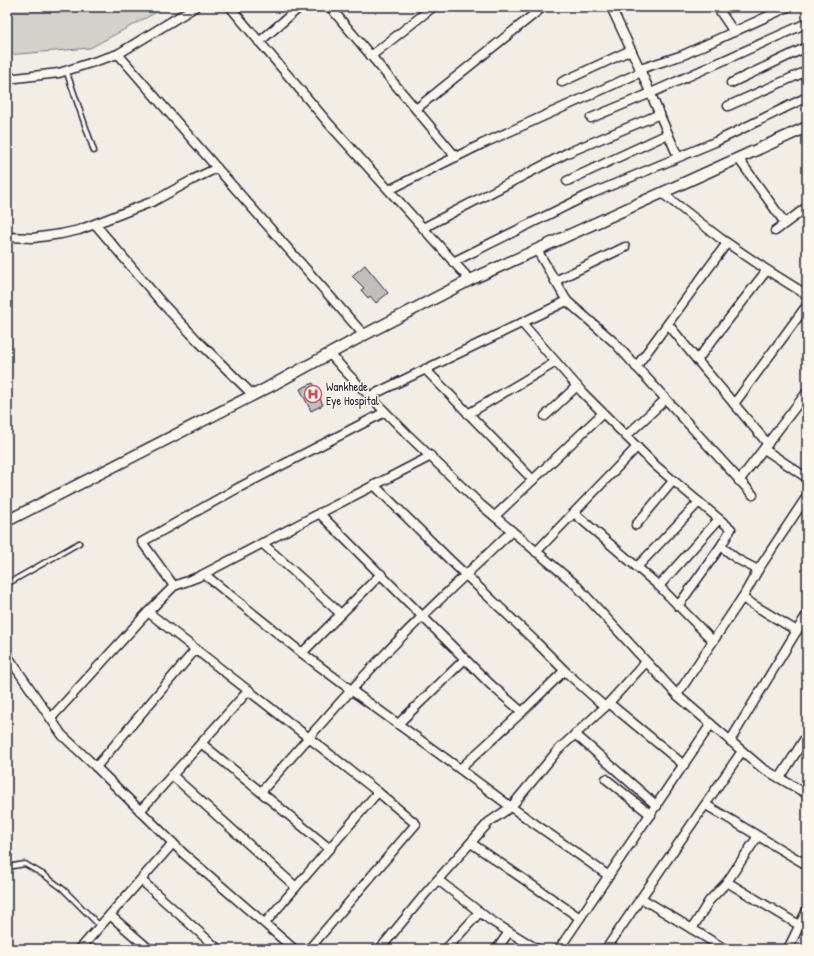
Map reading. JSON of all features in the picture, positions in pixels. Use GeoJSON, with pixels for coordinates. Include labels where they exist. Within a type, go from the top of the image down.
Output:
{"type":"FeatureCollection","features":[{"type":"Feature","properties":{"kind":"street"},"geometry":{"type":"LineString","coordinates":[[7,79],[59,72],[118,54],[195,7]]}},
{"type":"Feature","properties":{"kind":"street"},"geometry":{"type":"LineString","coordinates":[[230,7],[330,125],[470,280]]}},
{"type":"Feature","properties":{"kind":"street"},"geometry":{"type":"LineString","coordinates":[[259,42],[300,7]]}},
{"type":"Feature","properties":{"kind":"street"},"geometry":{"type":"LineString","coordinates":[[330,7],[456,157]]}},
{"type":"Feature","properties":{"kind":"street"},"geometry":{"type":"LineString","coordinates":[[371,56],[433,7]]}},
{"type":"Feature","properties":{"kind":"street"},"geometry":{"type":"LineString","coordinates":[[416,109],[543,7]]}},
{"type":"Feature","properties":{"kind":"street"},"geometry":{"type":"LineString","coordinates":[[611,7],[641,70],[678,157]]}},
{"type":"Feature","properties":{"kind":"street"},"geometry":{"type":"LineString","coordinates":[[718,7],[734,32]]}},
{"type":"Feature","properties":{"kind":"street"},"geometry":{"type":"LineString","coordinates":[[389,190],[641,70],[683,55],[788,7]]}},
{"type":"Feature","properties":{"kind":"street"},"geometry":{"type":"LineString","coordinates":[[591,118],[807,24]]}},
{"type":"Feature","properties":{"kind":"street"},"geometry":{"type":"LineString","coordinates":[[731,83],[807,48]]}},
{"type":"Feature","properties":{"kind":"street"},"geometry":{"type":"LineString","coordinates":[[562,82],[631,50]]}},
{"type":"Feature","properties":{"kind":"street"},"geometry":{"type":"LineString","coordinates":[[118,54],[364,334]]}},
{"type":"Feature","properties":{"kind":"street"},"geometry":{"type":"LineString","coordinates":[[728,106],[807,71]]}},
{"type":"Feature","properties":{"kind":"street"},"geometry":{"type":"LineString","coordinates":[[453,262],[586,196],[715,142],[807,97]]}},
{"type":"Feature","properties":{"kind":"street"},"geometry":{"type":"LineString","coordinates":[[423,228],[567,153],[660,114]]}},
{"type":"Feature","properties":{"kind":"street"},"geometry":{"type":"LineString","coordinates":[[7,521],[253,395],[364,334],[470,280],[807,127]]}},
{"type":"Feature","properties":{"kind":"street"},"geometry":{"type":"LineString","coordinates":[[567,180],[668,134]]}},
{"type":"Feature","properties":{"kind":"street"},"geometry":{"type":"LineString","coordinates":[[738,158],[785,223]]}},
{"type":"Feature","properties":{"kind":"street"},"geometry":{"type":"LineString","coordinates":[[7,237],[33,238],[79,230],[154,200],[217,168]]}},
{"type":"Feature","properties":{"kind":"street"},"geometry":{"type":"LineString","coordinates":[[662,193],[728,243],[807,295]]}},
{"type":"Feature","properties":{"kind":"street"},"geometry":{"type":"LineString","coordinates":[[775,231],[807,207]]}},
{"type":"Feature","properties":{"kind":"street"},"geometry":{"type":"LineString","coordinates":[[95,224],[162,303],[253,395]]}},
{"type":"Feature","properties":{"kind":"street"},"geometry":{"type":"LineString","coordinates":[[636,366],[728,243]]}},
{"type":"Feature","properties":{"kind":"street"},"geometry":{"type":"LineString","coordinates":[[555,281],[625,248]]}},
{"type":"Feature","properties":{"kind":"street"},"geometry":{"type":"LineString","coordinates":[[537,250],[567,301],[614,342],[753,495]]}},
{"type":"Feature","properties":{"kind":"street"},"geometry":{"type":"LineString","coordinates":[[697,360],[767,270]]}},
{"type":"Feature","properties":{"kind":"street"},"geometry":{"type":"LineString","coordinates":[[370,396],[567,301]]}},
{"type":"Feature","properties":{"kind":"street"},"geometry":{"type":"LineString","coordinates":[[734,404],[807,305]]}},
{"type":"Feature","properties":{"kind":"street"},"geometry":{"type":"LineString","coordinates":[[522,323],[577,386],[656,466],[731,529],[721,546],[678,606]]}},
{"type":"Feature","properties":{"kind":"street"},"geometry":{"type":"LineString","coordinates":[[668,324],[734,404],[766,447],[807,478]]}},
{"type":"Feature","properties":{"kind":"street"},"geometry":{"type":"LineString","coordinates":[[330,354],[385,412],[481,505],[575,584],[677,695],[762,768],[807,794]]}},
{"type":"Feature","properties":{"kind":"street"},"geometry":{"type":"LineString","coordinates":[[468,414],[556,362]]}},
{"type":"Feature","properties":{"kind":"street"},"geometry":{"type":"LineString","coordinates":[[425,369],[533,480]]}},
{"type":"Feature","properties":{"kind":"street"},"geometry":{"type":"LineString","coordinates":[[545,416],[577,386]]}},
{"type":"Feature","properties":{"kind":"street"},"geometry":{"type":"LineString","coordinates":[[740,481],[807,392]]}},
{"type":"Feature","properties":{"kind":"street"},"geometry":{"type":"LineString","coordinates":[[626,436],[666,400]]}},
{"type":"Feature","properties":{"kind":"street"},"geometry":{"type":"LineString","coordinates":[[174,586],[142,542],[238,488],[385,412]]}},
{"type":"Feature","properties":{"kind":"street"},"geometry":{"type":"LineString","coordinates":[[495,516],[603,413]]}},
{"type":"Feature","properties":{"kind":"street"},"geometry":{"type":"LineString","coordinates":[[536,552],[637,447]]}},
{"type":"Feature","properties":{"kind":"street"},"geometry":{"type":"LineString","coordinates":[[50,718],[174,586],[204,574],[431,456]]}},
{"type":"Feature","properties":{"kind":"street"},"geometry":{"type":"LineString","coordinates":[[636,525],[674,481]]}},
{"type":"Feature","properties":{"kind":"street"},"geometry":{"type":"LineString","coordinates":[[374,485],[564,670],[684,765]]}},
{"type":"Feature","properties":{"kind":"street"},"geometry":{"type":"LineString","coordinates":[[677,695],[742,598],[758,570],[807,496]]}},
{"type":"Feature","properties":{"kind":"street"},"geometry":{"type":"LineString","coordinates":[[637,567],[699,502]]}},
{"type":"Feature","properties":{"kind":"street"},"geometry":{"type":"LineString","coordinates":[[319,513],[490,684],[522,712]]}},
{"type":"Feature","properties":{"kind":"street"},"geometry":{"type":"LineString","coordinates":[[574,513],[659,586],[713,641]]}},
{"type":"Feature","properties":{"kind":"street"},"geometry":{"type":"LineString","coordinates":[[659,586],[719,519]]}},
{"type":"Feature","properties":{"kind":"street"},"geometry":{"type":"LineString","coordinates":[[261,792],[383,656],[512,531]]}},
{"type":"Feature","properties":{"kind":"street"},"geometry":{"type":"LineString","coordinates":[[262,543],[341,614]]}},
{"type":"Feature","properties":{"kind":"street"},"geometry":{"type":"LineString","coordinates":[[721,546],[737,559],[758,570]]}},
{"type":"Feature","properties":{"kind":"street"},"geometry":{"type":"LineString","coordinates":[[204,574],[302,653],[351,690],[511,808],[609,876]]}},
{"type":"Feature","properties":{"kind":"street"},"geometry":{"type":"LineString","coordinates":[[302,653],[381,574]]}},
{"type":"Feature","properties":{"kind":"street"},"geometry":{"type":"LineString","coordinates":[[742,598],[797,631]]}},
{"type":"Feature","properties":{"kind":"street"},"geometry":{"type":"LineString","coordinates":[[148,612],[378,792],[416,824],[309,949]]}},
{"type":"Feature","properties":{"kind":"street"},"geometry":{"type":"LineString","coordinates":[[730,741],[807,614]]}},
{"type":"Feature","properties":{"kind":"street"},"geometry":{"type":"LineString","coordinates":[[96,767],[196,649]]}},
{"type":"Feature","properties":{"kind":"street"},"geometry":{"type":"LineString","coordinates":[[7,655],[62,735],[183,853],[294,949]]}},
{"type":"Feature","properties":{"kind":"street"},"geometry":{"type":"LineString","coordinates":[[398,724],[465,659]]}},
{"type":"Feature","properties":{"kind":"street"},"geometry":{"type":"LineString","coordinates":[[381,948],[489,822],[511,808],[558,750],[607,705],[646,662]]}},
{"type":"Feature","properties":{"kind":"street"},"geometry":{"type":"LineString","coordinates":[[460,769],[522,712],[564,670]]}},
{"type":"Feature","properties":{"kind":"street"},"geometry":{"type":"LineString","coordinates":[[140,811],[249,690]]}},
{"type":"Feature","properties":{"kind":"street"},"geometry":{"type":"LineString","coordinates":[[559,949],[651,815],[711,724]]}},
{"type":"Feature","properties":{"kind":"street"},"geometry":{"type":"LineString","coordinates":[[575,734],[657,806]]}},
{"type":"Feature","properties":{"kind":"street"},"geometry":{"type":"LineString","coordinates":[[780,778],[807,735]]}},
{"type":"Feature","properties":{"kind":"street"},"geometry":{"type":"LineString","coordinates":[[201,743],[330,849]]}},
{"type":"Feature","properties":{"kind":"street"},"geometry":{"type":"LineString","coordinates":[[609,948],[641,898],[742,751]]}},
{"type":"Feature","properties":{"kind":"street"},"geometry":{"type":"LineString","coordinates":[[172,775],[296,887]]}},
{"type":"Feature","properties":{"kind":"street"},"geometry":{"type":"LineString","coordinates":[[606,779],[651,815]]}},
{"type":"Feature","properties":{"kind":"street"},"geometry":{"type":"LineString","coordinates":[[265,924],[378,792]]}},
{"type":"Feature","properties":{"kind":"street"},"geometry":{"type":"LineString","coordinates":[[706,804],[807,866]]}},
{"type":"Feature","properties":{"kind":"street"},"geometry":{"type":"LineString","coordinates":[[692,929],[709,901],[727,882],[758,836]]}},
{"type":"Feature","properties":{"kind":"street"},"geometry":{"type":"LineString","coordinates":[[80,949],[173,843]]}},
{"type":"Feature","properties":{"kind":"street"},"geometry":{"type":"LineString","coordinates":[[471,843],[580,918]]}},
{"type":"Feature","properties":{"kind":"street"},"geometry":{"type":"LineString","coordinates":[[141,880],[218,949]]}},
{"type":"Feature","properties":{"kind":"street"},"geometry":{"type":"LineString","coordinates":[[438,880],[490,920],[537,949]]}},
{"type":"Feature","properties":{"kind":"street"},"geometry":{"type":"LineString","coordinates":[[727,882],[799,925]]}},
{"type":"Feature","properties":{"kind":"street"},"geometry":{"type":"LineString","coordinates":[[641,898],[725,949]]}},
{"type":"Feature","properties":{"kind":"street"},"geometry":{"type":"LineString","coordinates":[[788,949],[807,910]]}},
{"type":"Feature","properties":{"kind":"street"},"geometry":{"type":"LineString","coordinates":[[446,949],[480,912]]}},
{"type":"Feature","properties":{"kind":"street"},"geometry":{"type":"LineString","coordinates":[[110,915],[149,949]]}},
{"type":"Feature","properties":{"kind":"street"},"geometry":{"type":"LineString","coordinates":[[497,949],[509,932]]}},
{"type":"Feature","properties":{"kind":"lane"},"geometry":{"type":"LineString","coordinates":[[66,70],[94,151]]}},
{"type":"Feature","properties":{"kind":"lane"},"geometry":{"type":"LineString","coordinates":[[7,584],[79,542]]}},
{"type":"Feature","properties":{"kind":"lane"},"geometry":{"type":"LineString","coordinates":[[7,867],[25,864],[44,875],[62,889],[100,926]]}},
{"type":"Feature","properties":{"kind":"shaded area"},"geometry":{"type":"Polygon","coordinates":[[[7,7],[166,7],[90,48],[7,55],[7,7]]]}},
{"type":"Feature","properties":{"kind":"building"},"geometry":{"type":"Polygon","coordinates":[[[365,265],[388,293],[376,303],[370,296],[368,298],[361,290],[364,288],[352,276],[365,265]]]}},
{"type":"Feature","properties":{"kind":"building"},"geometry":{"type":"Polygon","coordinates":[[[313,383],[323,405],[311,411],[300,389],[313,383]]]}},
{"type":"Feature","properties":{"kind":"place","name":"Wankhede Eye Hospital"},"geometry":{"type":"Point","coordinates":[313,394]}}]}
